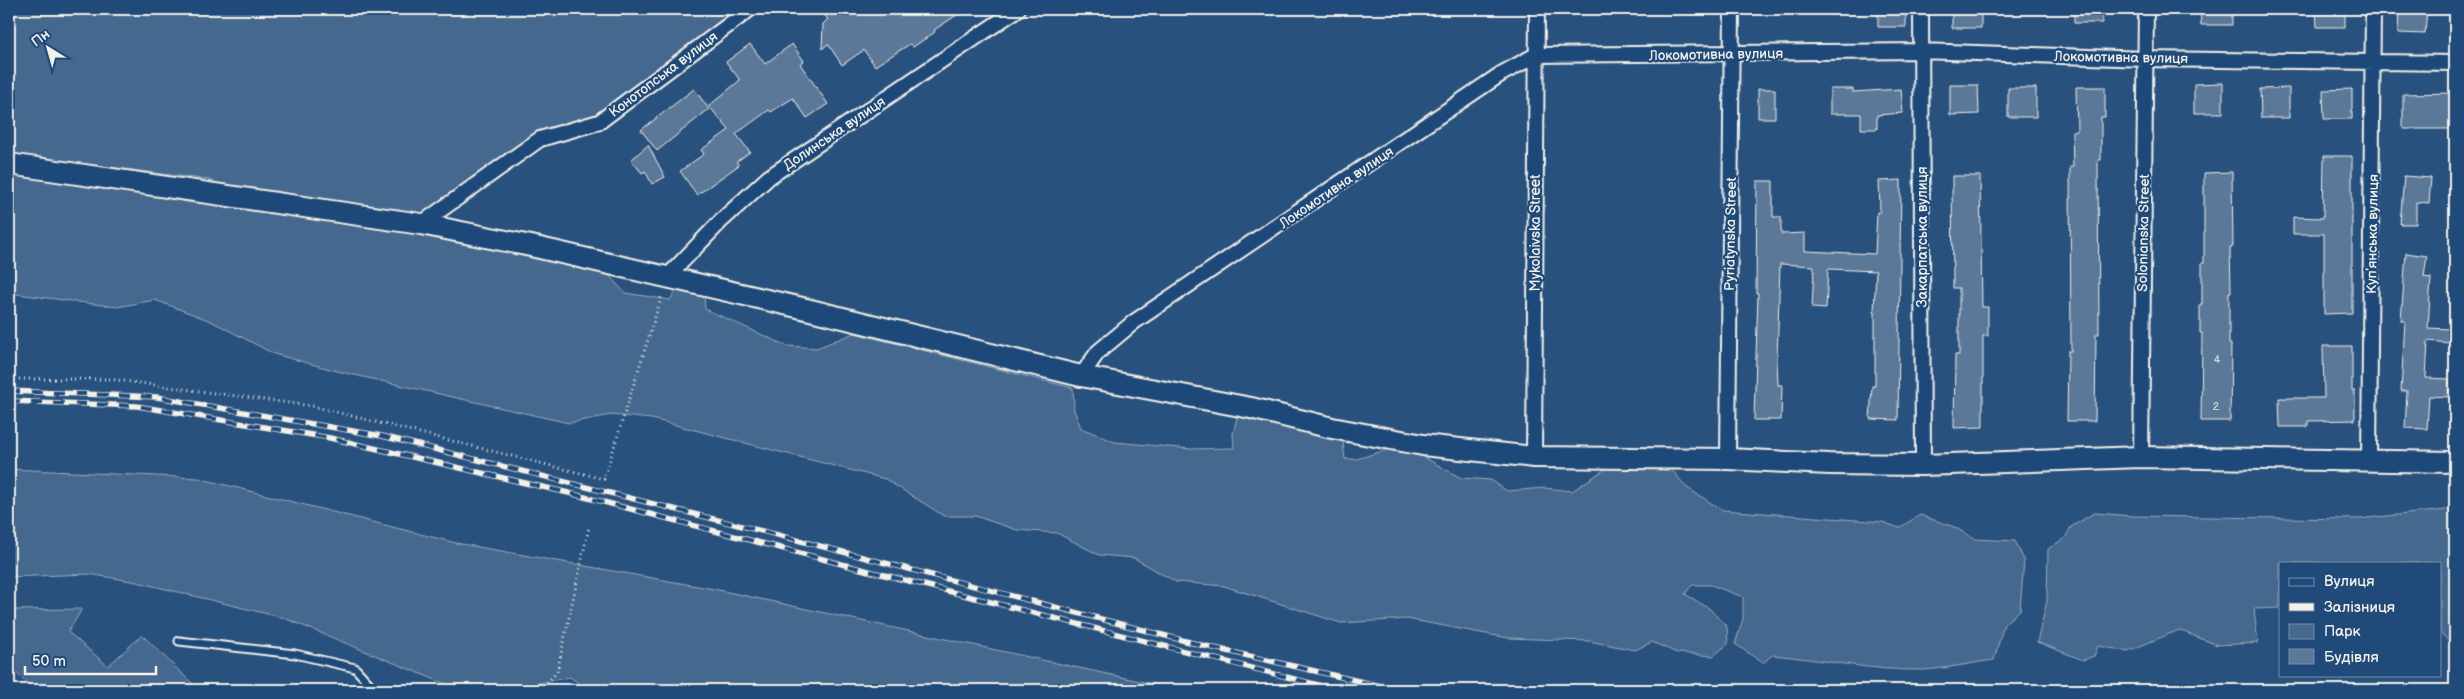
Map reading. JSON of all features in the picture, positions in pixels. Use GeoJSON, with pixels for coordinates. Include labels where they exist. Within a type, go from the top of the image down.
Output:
{"type":"FeatureCollection","features":[{"type":"Feature","properties":{"kind":"street","name":"Конотопська вулиця"},"geometry":{"type":"LineString","coordinates":[[422,224],[540,139],[599,122],[750,9]]}},
{"type":"Feature","properties":{"kind":"street","name":"Долинська вулиця"},"geometry":{"type":"LineString","coordinates":[[668,277],[722,220],[768,177],[1018,9]]}},
{"type":"Feature","properties":{"kind":"street","name":"Mykolaivska Street"},"geometry":{"type":"LineString","coordinates":[[1534,457],[1537,9]]}},
{"type":"Feature","properties":{"kind":"street","name":"Pyriatynska Street"},"geometry":{"type":"LineString","coordinates":[[1728,458],[1732,9]]}},
{"type":"Feature","properties":{"kind":"street","name":"Закарпатська вулиця"},"geometry":{"type":"LineString","coordinates":[[1921,9],[1923,465]]}},
{"type":"Feature","properties":{"kind":"street","name":"Solonianska Street"},"geometry":{"type":"LineString","coordinates":[[2141,457],[2146,9]]}},
{"type":"Feature","properties":{"kind":"street","name":"Купʼянська вулиця"},"geometry":{"type":"LineString","coordinates":[[2369,459],[2373,9]]}},
{"type":"Feature","properties":{"kind":"street","name":"Локомотивна вулиця"},"geometry":{"type":"LineString","coordinates":[[1081,376],[1098,352],[1134,322],[1501,74],[1536,55],[1920,51],[2145,59],[2374,60],[2455,63]]}},
{"type":"Feature","properties":{"kind":"street"},"geometry":{"type":"LineString","coordinates":[[9,164],[422,224],[668,277],[1081,376],[1251,408],[1332,428],[1414,444],[1534,457],[1728,458],[1829,464],[1923,465],[2141,457],[2369,459],[2455,462]]}},
{"type":"Feature","properties":{"kind":"lane"},"geometry":{"type":"LineString","coordinates":[[179,641],[295,654],[355,668],[375,690]]}},
{"type":"Feature","properties":{"kind":"path"},"geometry":{"type":"LineString","coordinates":[[9,379],[109,380],[312,406],[604,479],[668,277]]}},
{"type":"Feature","properties":{"kind":"path"},"geometry":{"type":"LineString","coordinates":[[540,690],[557,672],[589,526]]}},
{"type":"Feature","properties":{"kind":"green space"},"geometry":{"type":"Polygon","coordinates":[[[9,9],[737,9],[602,114],[563,123],[516,146],[419,219],[223,187],[210,180],[9,154],[9,9]]]}},
{"type":"Feature","properties":{"kind":"green space"},"geometry":{"type":"Polygon","coordinates":[[[9,170],[193,203],[218,199],[427,232],[604,270],[625,293],[670,300],[677,289],[704,295],[705,309],[787,346],[817,348],[854,333],[1073,388],[1074,410],[1081,428],[1115,442],[1191,449],[1234,448],[1233,434],[1238,413],[1342,433],[1345,459],[1357,459],[1402,445],[1461,478],[1491,480],[1507,491],[1545,488],[1572,491],[1607,468],[1668,465],[1686,487],[1722,510],[1883,522],[1899,528],[1920,515],[1954,527],[1975,539],[2015,541],[2024,560],[2020,610],[2004,624],[1994,660],[1922,670],[1884,669],[1772,655],[1763,663],[1735,644],[1743,619],[1743,597],[1711,585],[1692,585],[1685,594],[1710,609],[1727,627],[1728,644],[1713,656],[1677,653],[1652,642],[1635,650],[1589,641],[1508,638],[1407,619],[1341,623],[1224,586],[1176,582],[1134,558],[1099,555],[1057,533],[1017,530],[975,516],[944,516],[885,479],[652,419],[611,415],[569,423],[341,372],[274,354],[211,321],[155,300],[117,307],[9,293],[9,170]]]}},
{"type":"Feature","properties":{"kind":"green space"},"geometry":{"type":"Polygon","coordinates":[[[9,469],[198,478],[456,543],[714,589],[1181,690],[588,690],[570,677],[529,685],[453,687],[284,618],[137,582],[89,574],[9,577],[9,469]]]}},
{"type":"Feature","properties":{"kind":"green space"},"geometry":{"type":"Polygon","coordinates":[[[2455,509],[2455,644],[2452,645],[2442,634],[2442,562],[2279,562],[2279,608],[2254,609],[2258,643],[2217,645],[2179,630],[2128,651],[2098,646],[2094,656],[2083,660],[2037,642],[2047,601],[2048,549],[2065,538],[2071,527],[2094,513],[2132,516],[2358,519],[2455,509]]]}},
{"type":"Feature","properties":{"kind":"green space"},"geometry":{"type":"Polygon","coordinates":[[[82,609],[68,632],[108,666],[142,635],[199,690],[35,690],[9,666],[9,610],[82,609]]]}},
{"type":"Feature","properties":{"kind":"building"},"geometry":{"type":"Polygon","coordinates":[[[834,9],[966,9],[934,30],[935,32],[913,47],[910,44],[875,66],[864,50],[842,65],[828,44],[822,49],[823,24],[828,19],[825,16],[834,9]]]}},
{"type":"Feature","properties":{"kind":"building"},"geometry":{"type":"Polygon","coordinates":[[[1878,9],[1906,9],[1906,27],[1878,27],[1878,9]]]}},
{"type":"Feature","properties":{"kind":"building"},"geometry":{"type":"Polygon","coordinates":[[[1952,9],[1981,9],[1981,28],[1952,28],[1952,9]]]}},
{"type":"Feature","properties":{"kind":"building"},"geometry":{"type":"Polygon","coordinates":[[[2074,9],[2102,9],[2102,23],[2074,23],[2074,9]]]}},
{"type":"Feature","properties":{"kind":"building"},"geometry":{"type":"Polygon","coordinates":[[[2200,9],[2232,9],[2232,25],[2201,25],[2200,9]]]}},
{"type":"Feature","properties":{"kind":"building"},"geometry":{"type":"Polygon","coordinates":[[[2316,9],[2345,9],[2345,27],[2317,27],[2316,9]]]}},
{"type":"Feature","properties":{"kind":"building"},"geometry":{"type":"Polygon","coordinates":[[[2399,9],[2427,9],[2425,34],[2398,33],[2399,9]]]}},
{"type":"Feature","properties":{"kind":"building"},"geometry":{"type":"Polygon","coordinates":[[[750,44],[765,64],[792,44],[804,61],[800,64],[828,104],[807,118],[793,98],[771,112],[769,110],[736,134],[750,152],[736,162],[739,165],[697,195],[680,171],[704,154],[701,150],[729,130],[709,106],[740,80],[726,62],[750,44]]]}},
{"type":"Feature","properties":{"kind":"building"},"geometry":{"type":"Polygon","coordinates":[[[2223,83],[2223,113],[2194,113],[2194,84],[2223,83]]]}},
{"type":"Feature","properties":{"kind":"building"},"geometry":{"type":"Polygon","coordinates":[[[1950,85],[1978,85],[1979,114],[1950,115],[1950,85]]]}},
{"type":"Feature","properties":{"kind":"building"},"geometry":{"type":"Polygon","coordinates":[[[2076,87],[2105,87],[2105,117],[2101,117],[2101,160],[2098,160],[2099,334],[2096,334],[2095,421],[2067,421],[2068,351],[2071,351],[2070,167],[2073,167],[2072,131],[2077,131],[2076,87]]]}},
{"type":"Feature","properties":{"kind":"building"},"geometry":{"type":"Polygon","coordinates":[[[2008,88],[2036,88],[2036,117],[2008,117],[2008,88]]]}},
{"type":"Feature","properties":{"kind":"building"},"geometry":{"type":"Polygon","coordinates":[[[2289,88],[2289,118],[2261,118],[2260,89],[2289,88]]]}},
{"type":"Feature","properties":{"kind":"building"},"geometry":{"type":"Polygon","coordinates":[[[694,89],[709,109],[657,151],[641,130],[694,89]]]}},
{"type":"Feature","properties":{"kind":"building"},"geometry":{"type":"Polygon","coordinates":[[[1758,89],[1775,89],[1775,118],[1758,118],[1758,89]]]}},
{"type":"Feature","properties":{"kind":"building"},"geometry":{"type":"Polygon","coordinates":[[[1830,89],[1853,89],[1853,92],[1901,89],[1903,113],[1877,115],[1877,129],[1861,129],[1861,114],[1830,114],[1830,89]]]}},
{"type":"Feature","properties":{"kind":"building"},"geometry":{"type":"Polygon","coordinates":[[[2352,89],[2352,119],[2324,119],[2323,90],[2352,89]]]}},
{"type":"Feature","properties":{"kind":"building"},"geometry":{"type":"Polygon","coordinates":[[[2453,93],[2452,129],[2403,129],[2403,94],[2453,93]]]}},
{"type":"Feature","properties":{"kind":"building"},"geometry":{"type":"Polygon","coordinates":[[[648,145],[665,177],[652,184],[645,171],[642,173],[631,160],[648,145]]]}},
{"type":"Feature","properties":{"kind":"building"},"geometry":{"type":"Polygon","coordinates":[[[2324,156],[2352,156],[2352,313],[2324,314],[2324,234],[2293,234],[2293,217],[2323,218],[2324,156]]]}},
{"type":"Feature","properties":{"kind":"building"},"geometry":{"type":"Polygon","coordinates":[[[2232,172],[2233,247],[2230,247],[2231,292],[2229,292],[2229,344],[2231,344],[2230,421],[2201,421],[2202,333],[2200,333],[2200,304],[2202,304],[2202,263],[2204,263],[2204,173],[2232,172]]]}},
{"type":"Feature","properties":{"kind":"building"},"geometry":{"type":"Polygon","coordinates":[[[1952,176],[1980,176],[1982,307],[1988,307],[1988,336],[1983,336],[1983,427],[1954,428],[1955,355],[1959,355],[1959,288],[1953,288],[1952,176]]]}},
{"type":"Feature","properties":{"kind":"building"},"geometry":{"type":"Polygon","coordinates":[[[2404,176],[2431,178],[2429,203],[2416,202],[2416,224],[2400,224],[2404,176]]]}},
{"type":"Feature","properties":{"kind":"building"},"geometry":{"type":"Polygon","coordinates":[[[1901,180],[1898,420],[1870,419],[1872,386],[1875,386],[1874,311],[1876,271],[1828,269],[1826,309],[1812,308],[1814,266],[1780,264],[1777,360],[1778,385],[1782,385],[1781,420],[1754,420],[1758,293],[1756,293],[1757,181],[1773,181],[1773,217],[1781,217],[1781,234],[1805,233],[1805,251],[1875,254],[1877,212],[1880,212],[1879,181],[1901,180]]]}},
{"type":"Feature","properties":{"kind":"building"},"geometry":{"type":"Polygon","coordinates":[[[2406,253],[2427,256],[2424,277],[2431,278],[2428,328],[2450,329],[2449,343],[2428,341],[2426,378],[2449,379],[2448,397],[2429,396],[2427,429],[2405,428],[2407,391],[2401,391],[2405,321],[2401,321],[2406,253]]]}},
{"type":"Feature","properties":{"kind":"building"},"geometry":{"type":"Polygon","coordinates":[[[2323,346],[2352,346],[2352,391],[2355,391],[2355,420],[2308,421],[2308,427],[2280,427],[2279,398],[2324,398],[2323,346]]]}},
{"type":"Feature","properties":{"kind":"railway"},"geometry":{"type":"LineString","coordinates":[[9,391],[157,397],[382,436],[770,533],[1201,645],[1398,690]]}},
{"type":"Feature","properties":{"kind":"railway"},"geometry":{"type":"LineString","coordinates":[[9,401],[137,406],[330,438],[573,494],[1338,690]]}}]}
